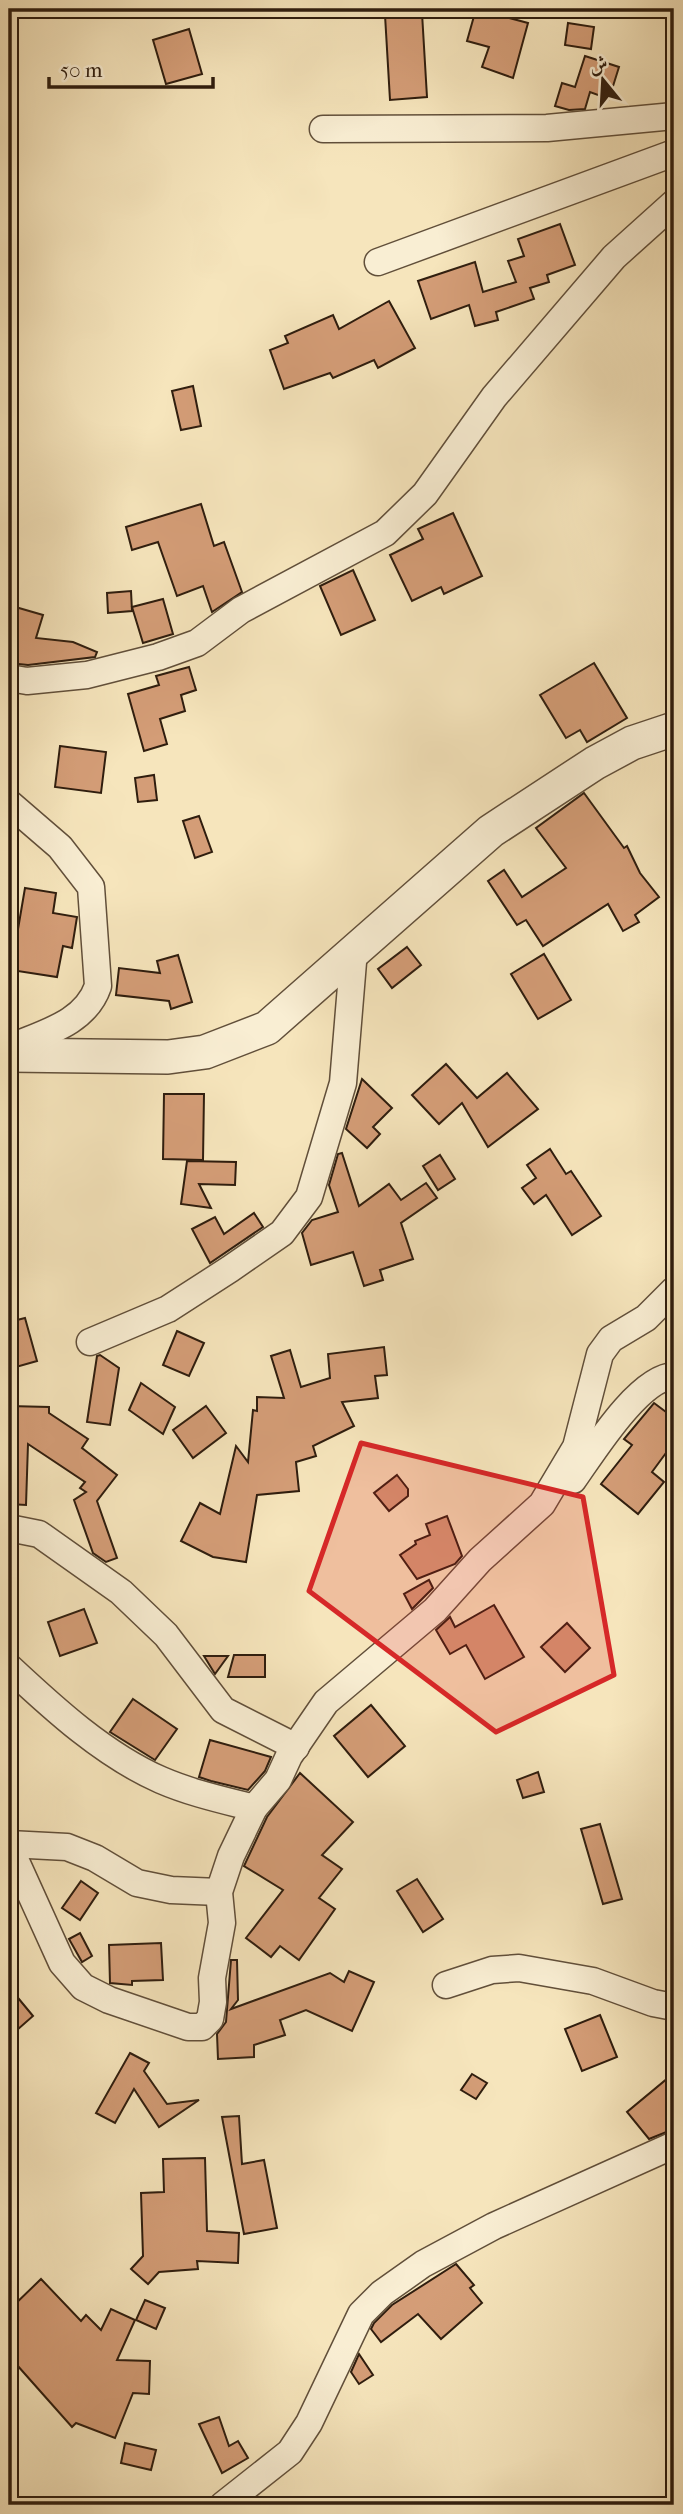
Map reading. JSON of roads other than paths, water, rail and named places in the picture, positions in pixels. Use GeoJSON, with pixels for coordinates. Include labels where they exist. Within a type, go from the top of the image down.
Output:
{"type":"FeatureCollection","features":[{"type":"Feature","properties":{"kind":"street"},"geometry":{"type":"LineString","coordinates":[[323,129],[547,128],[674,116]]}},
{"type":"Feature","properties":{"kind":"street"},"geometry":{"type":"LineString","coordinates":[[378,262],[674,153]]}},
{"type":"Feature","properties":{"kind":"street"},"geometry":{"type":"LineString","coordinates":[[9,678],[27,681],[87,675],[158,657],[197,643],[241,610],[385,533],[425,494],[494,397],[614,257],[674,203]]}},
{"type":"Feature","properties":{"kind":"street"},"geometry":{"type":"LineString","coordinates":[[9,1055],[135,1058],[205,1052],[267,1028],[491,831],[595,763],[632,743],[674,729]]}},
{"type":"Feature","properties":{"kind":"street"},"geometry":{"type":"LineString","coordinates":[[9,803],[60,846],[90,887],[98,986],[93,1001],[68,1023],[9,1048]]}},
{"type":"Feature","properties":{"kind":"street"},"geometry":{"type":"LineString","coordinates":[[90,1342],[168,1309],[230,1269],[282,1233],[309,1198],[343,1083],[354,950]]}},
{"type":"Feature","properties":{"kind":"street"},"geometry":{"type":"LineString","coordinates":[[542,1504],[576,1447],[600,1354],[611,1339],[646,1318],[674,1290]]}},
{"type":"Feature","properties":{"kind":"street"},"geometry":{"type":"LineString","coordinates":[[219,1892],[171,1890],[137,1883],[95,1858],[67,1847],[9,1845],[62,1963],[83,1987],[109,2000],[188,2027],[202,2027],[210,2019],[212,1978],[222,1923],[219,1892],[231,1856],[254,1808],[278,1780],[326,1702],[435,1610],[480,1560],[542,1504],[570,1484],[639,1395],[657,1380],[674,1377]]}},
{"type":"Feature","properties":{"kind":"street"},"geometry":{"type":"LineString","coordinates":[[9,1528],[39,1534],[121,1592],[166,1635],[223,1710],[296,1747]]}},
{"type":"Feature","properties":{"kind":"street"},"geometry":{"type":"LineString","coordinates":[[9,1667],[79,1727],[128,1763],[196,1794],[254,1808]]}},
{"type":"Feature","properties":{"kind":"street"},"geometry":{"type":"LineString","coordinates":[[446,1985],[492,1970],[519,1968],[593,1981],[653,2003],[674,2007]]}},
{"type":"Feature","properties":{"kind":"street"},"geometry":{"type":"LineString","coordinates":[[223,2505],[290,2452],[309,2423],[361,2314],[382,2293],[423,2264],[494,2226],[674,2145]]}}]}
